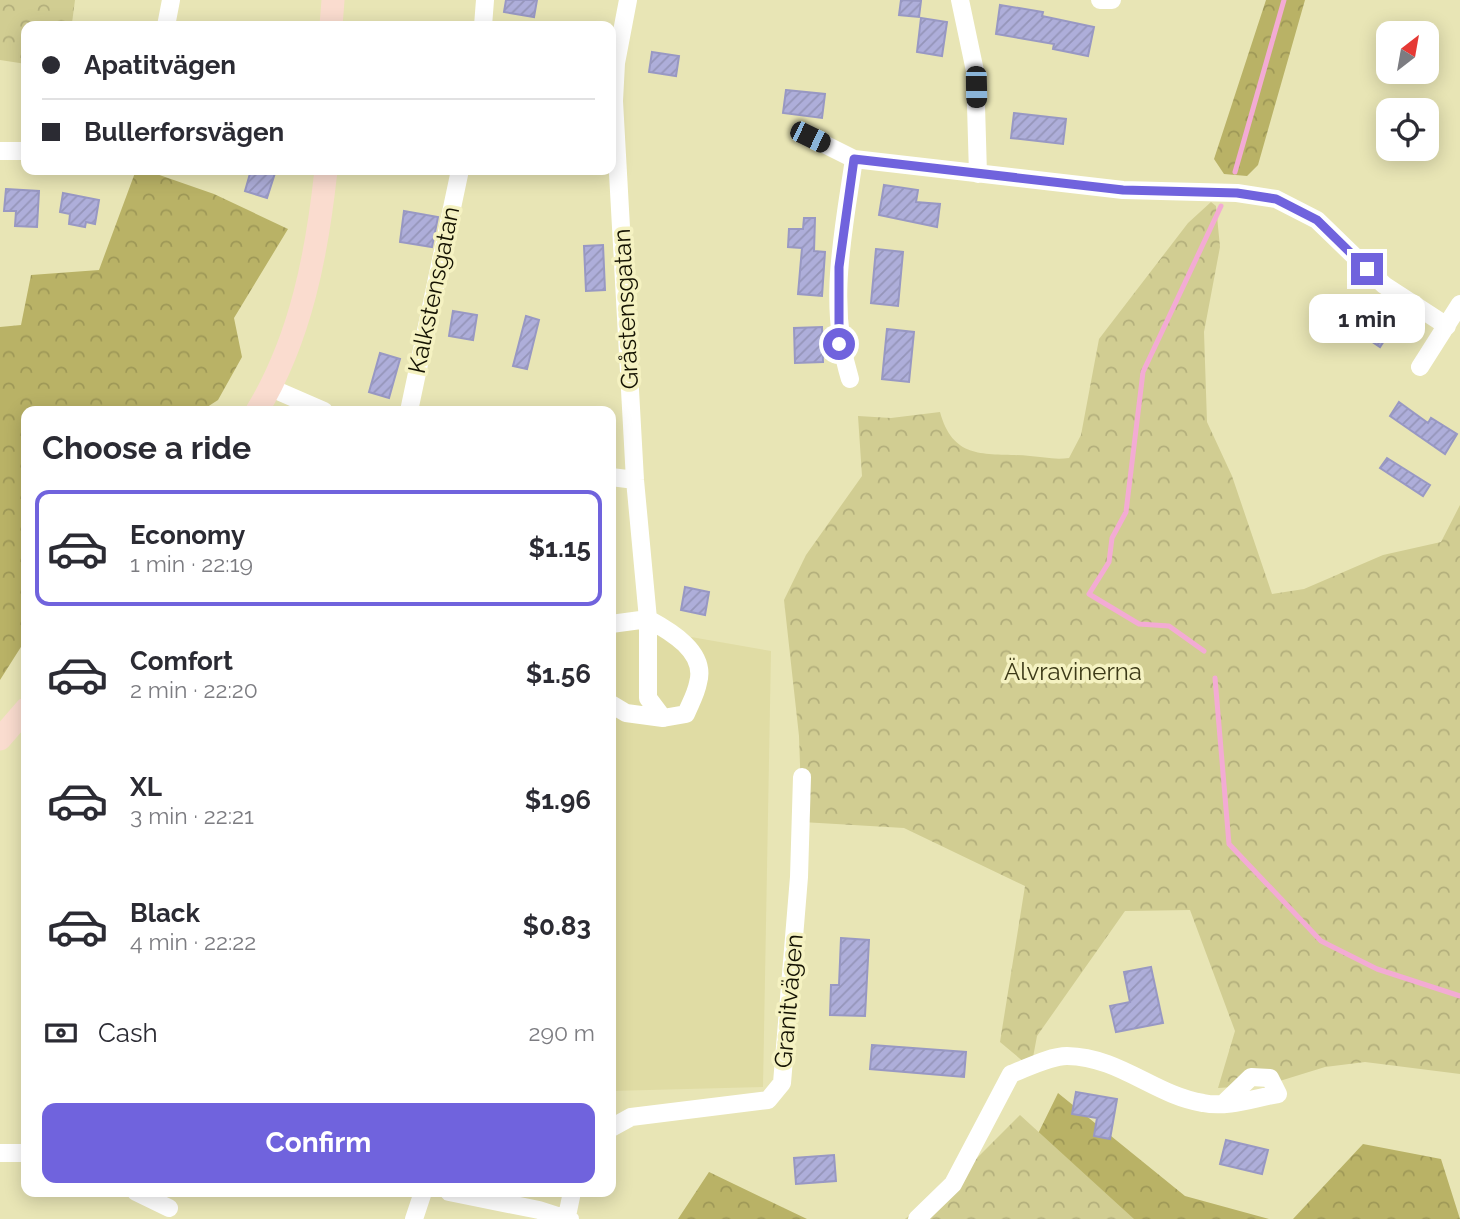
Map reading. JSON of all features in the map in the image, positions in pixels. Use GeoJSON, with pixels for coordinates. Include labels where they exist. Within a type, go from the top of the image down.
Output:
{"type":"FeatureCollection","features":[{"type":"Feature","properties":{"kind":"street"},"geometry":{"type":"LineString","coordinates":[[167,21],[171,0]]}},
{"type":"Feature","properties":{"kind":"street"},"geometry":{"type":"LineString","coordinates":[[331,21],[332,0]]}},
{"type":"Feature","properties":{"kind":"street"},"geometry":{"type":"LineString","coordinates":[[483,21],[485,0]]}},
{"type":"Feature","properties":{"kind":"street","name":"Gråstensgatan"},"geometry":{"type":"LineString","coordinates":[[616,63],[628,0]]}},
{"type":"Feature","properties":{"kind":"street"},"geometry":{"type":"LineString","coordinates":[[960,0],[975,71],[978,174]]}},
{"type":"Feature","properties":{"kind":"street"},"geometry":{"type":"LineString","coordinates":[[1100,0],[1112,0]]}},
{"type":"Feature","properties":{"kind":"street"},"geometry":{"type":"LineString","coordinates":[[810,137],[854,159],[1123,190],[1237,193],[1276,199],[1317,220],[1384,285],[1447,326]]}},
{"type":"Feature","properties":{"kind":"street"},"geometry":{"type":"LineString","coordinates":[[0,150],[21,151]]}},
{"type":"Feature","properties":{"kind":"street"},"geometry":{"type":"LineString","coordinates":[[850,379],[839,344],[839,267],[854,159]]}},
{"type":"Feature","properties":{"kind":"street","name":"Gråstensgatan"},"geometry":{"type":"LineString","coordinates":[[616,166],[635,480],[648,620],[648,698],[663,718]]}},
{"type":"Feature","properties":{"kind":"street"},"geometry":{"type":"LineString","coordinates":[[260,406],[290,345],[318,242],[325,175]]}},
{"type":"Feature","properties":{"kind":"street","name":"Kalkstensgatan"},"geometry":{"type":"LineString","coordinates":[[409,406],[459,175]]}},
{"type":"Feature","properties":{"kind":"street"},"geometry":{"type":"LineString","coordinates":[[1420,367],[1460,304]]}},
{"type":"Feature","properties":{"kind":"street"},"geometry":{"type":"LineString","coordinates":[[271,387],[313,406]]}},
{"type":"Feature","properties":{"kind":"street"},"geometry":{"type":"LineString","coordinates":[[616,478],[635,480]]}},
{"type":"Feature","properties":{"kind":"street"},"geometry":{"type":"LineString","coordinates":[[616,623],[648,620],[673,633],[694,655],[700,680],[686,714],[663,718],[626,713],[616,707]]}},
{"type":"Feature","properties":{"kind":"street"},"geometry":{"type":"LineString","coordinates":[[0,739],[21,715]]}},
{"type":"Feature","properties":{"kind":"street","name":"Granitvägen"},"geometry":{"type":"LineString","coordinates":[[616,1125],[631,1117],[768,1100],[782,1083],[799,877],[802,777]]}},
{"type":"Feature","properties":{"kind":"street"},"geometry":{"type":"LineString","coordinates":[[917,1219],[953,1184],[1011,1074],[1065,1056],[1115,1064],[1166,1092],[1203,1103],[1223,1104],[1251,1077],[1270,1077],[1278,1094]]}},
{"type":"Feature","properties":{"kind":"street"},"geometry":{"type":"LineString","coordinates":[[0,1153],[21,1153]]}},
{"type":"Feature","properties":{"kind":"street"},"geometry":{"type":"LineString","coordinates":[[148,1197],[170,1206]]}},
{"type":"Feature","properties":{"kind":"street"},"geometry":{"type":"LineString","coordinates":[[414,1219],[421,1197]]}},
{"type":"Feature","properties":{"kind":"street"},"geometry":{"type":"LineString","coordinates":[[472,1197],[568,1218],[571,1197]]}},
{"type":"Feature","properties":{"kind":"shaded area"},"geometry":{"type":"Polygon","coordinates":[[[616,624],[771,651],[763,1087],[616,1091],[616,624]]]}},
{"type":"Feature","properties":{"kind":"green space"},"geometry":{"type":"Polygon","coordinates":[[[0,0],[75,0],[72,21],[21,21],[21,63],[0,60],[0,0]]]}},
{"type":"Feature","properties":{"kind":"green space"},"geometry":{"type":"Polygon","coordinates":[[[1266,0],[1305,0],[1258,165],[1247,176],[1224,174],[1214,159],[1266,0]]]}},
{"type":"Feature","properties":{"kind":"green space"},"geometry":{"type":"Polygon","coordinates":[[[134,175],[159,175],[214,194],[288,229],[234,318],[242,357],[218,400],[209,406],[21,406],[21,647],[0,680],[0,327],[21,325],[31,275],[99,270],[134,175]]]}},
{"type":"Feature","properties":{"kind":"green space","name":"Älvravinerna"},"geometry":{"type":"Polygon","coordinates":[[[1211,202],[1216,206],[1220,247],[1204,332],[1207,422],[1232,476],[1272,594],[1304,589],[1383,555],[1441,542],[1460,505],[1460,1074],[1365,1062],[1325,1067],[1267,1085],[1218,1088],[1235,1031],[1190,910],[1125,911],[1037,1036],[1031,1068],[1000,1042],[1025,886],[904,828],[802,822],[799,736],[784,600],[806,555],[862,476],[858,416],[891,418],[940,412],[954,440],[974,452],[1069,458],[1081,435],[1099,339],[1188,223],[1211,202]]]}},
{"type":"Feature","properties":{"kind":"green space"},"geometry":{"type":"Polygon","coordinates":[[[1058,1093],[1185,1196],[1269,1219],[977,1219],[1003,1205],[1058,1093]]]}},
{"type":"Feature","properties":{"kind":"green space"},"geometry":{"type":"Polygon","coordinates":[[[1020,1115],[1134,1219],[905,1219],[959,1176],[1020,1115]]]}},
{"type":"Feature","properties":{"kind":"green space"},"geometry":{"type":"Polygon","coordinates":[[[1363,1144],[1441,1159],[1460,1219],[1293,1219],[1363,1144]]]}},
{"type":"Feature","properties":{"kind":"green space"},"geometry":{"type":"Polygon","coordinates":[[[709,1172],[807,1219],[678,1219],[709,1172]]]}},
{"type":"Feature","properties":{"kind":"building"},"geometry":{"type":"Polygon","coordinates":[[[506,0],[537,0],[534,17],[504,12],[506,0]]]}},
{"type":"Feature","properties":{"kind":"building"},"geometry":{"type":"Polygon","coordinates":[[[901,0],[921,1],[919,17],[899,15],[901,0]]]}},
{"type":"Feature","properties":{"kind":"building"},"geometry":{"type":"Polygon","coordinates":[[[1000,5],[1043,12],[1042,16],[1094,27],[1088,56],[1053,49],[1054,44],[996,34],[1000,5]]]}},
{"type":"Feature","properties":{"kind":"building"},"geometry":{"type":"Polygon","coordinates":[[[921,18],[947,22],[942,56],[917,52],[921,18]]]}},
{"type":"Feature","properties":{"kind":"building"},"geometry":{"type":"Polygon","coordinates":[[[652,52],[679,56],[676,76],[649,72],[652,52]]]}},
{"type":"Feature","properties":{"kind":"building"},"geometry":{"type":"Polygon","coordinates":[[[786,90],[825,94],[822,118],[783,113],[786,90]]]}},
{"type":"Feature","properties":{"kind":"building"},"geometry":{"type":"Polygon","coordinates":[[[1014,113],[1066,119],[1063,144],[1011,138],[1014,113]]]}},
{"type":"Feature","properties":{"kind":"building"},"geometry":{"type":"Polygon","coordinates":[[[250,175],[274,175],[267,198],[245,191],[250,175]]]}},
{"type":"Feature","properties":{"kind":"building"},"geometry":{"type":"Polygon","coordinates":[[[884,185],[918,190],[916,202],[940,204],[937,227],[879,215],[884,185]]]}},
{"type":"Feature","properties":{"kind":"building"},"geometry":{"type":"Polygon","coordinates":[[[6,189],[39,191],[37,227],[15,226],[16,211],[4,211],[6,189]]]}},
{"type":"Feature","properties":{"kind":"building"},"geometry":{"type":"Polygon","coordinates":[[[63,193],[99,200],[95,224],[86,222],[85,227],[69,224],[70,214],[60,212],[63,193]]]}},
{"type":"Feature","properties":{"kind":"building"},"geometry":{"type":"Polygon","coordinates":[[[404,211],[438,217],[432,247],[400,242],[404,211]]]}},
{"type":"Feature","properties":{"kind":"building"},"geometry":{"type":"Polygon","coordinates":[[[804,218],[815,218],[814,251],[825,252],[822,296],[798,294],[802,248],[788,247],[789,229],[803,229],[804,218]]]}},
{"type":"Feature","properties":{"kind":"building"},"geometry":{"type":"Polygon","coordinates":[[[603,245],[605,290],[586,291],[584,246],[603,245]]]}},
{"type":"Feature","properties":{"kind":"building"},"geometry":{"type":"Polygon","coordinates":[[[876,249],[903,252],[898,306],[871,303],[876,249]]]}},
{"type":"Feature","properties":{"kind":"building"},"geometry":{"type":"Polygon","coordinates":[[[1366,309],[1393,327],[1380,347],[1353,329],[1366,309]]]}},
{"type":"Feature","properties":{"kind":"building"},"geometry":{"type":"Polygon","coordinates":[[[453,311],[477,315],[473,340],[449,336],[453,311]]]}},
{"type":"Feature","properties":{"kind":"building"},"geometry":{"type":"Polygon","coordinates":[[[526,316],[539,320],[527,369],[513,366],[526,316]]]}},
{"type":"Feature","properties":{"kind":"building"},"geometry":{"type":"Polygon","coordinates":[[[822,327],[823,362],[795,363],[794,328],[822,327]]]}},
{"type":"Feature","properties":{"kind":"building"},"geometry":{"type":"Polygon","coordinates":[[[887,329],[914,332],[909,382],[882,379],[887,329]]]}},
{"type":"Feature","properties":{"kind":"building"},"geometry":{"type":"Polygon","coordinates":[[[380,353],[400,359],[389,398],[369,392],[380,353]]]}},
{"type":"Feature","properties":{"kind":"building"},"geometry":{"type":"Polygon","coordinates":[[[1399,402],[1428,423],[1431,418],[1457,434],[1445,454],[1390,416],[1399,402]]]}},
{"type":"Feature","properties":{"kind":"building"},"geometry":{"type":"Polygon","coordinates":[[[1387,458],[1430,485],[1423,496],[1380,468],[1387,458]]]}},
{"type":"Feature","properties":{"kind":"building"},"geometry":{"type":"Polygon","coordinates":[[[685,587],[709,592],[705,615],[681,610],[685,587]]]}},
{"type":"Feature","properties":{"kind":"building"},"geometry":{"type":"Polygon","coordinates":[[[841,938],[869,940],[865,1016],[830,1015],[831,985],[839,985],[841,938]]]}},
{"type":"Feature","properties":{"kind":"building"},"geometry":{"type":"Polygon","coordinates":[[[1151,967],[1163,1023],[1116,1032],[1110,1006],[1130,1002],[1124,972],[1151,967]]]}},
{"type":"Feature","properties":{"kind":"building"},"geometry":{"type":"Polygon","coordinates":[[[872,1045],[966,1052],[964,1077],[870,1069],[872,1045]]]}},
{"type":"Feature","properties":{"kind":"building"},"geometry":{"type":"Polygon","coordinates":[[[1076,1092],[1117,1099],[1110,1139],[1094,1136],[1097,1118],[1072,1114],[1076,1092]]]}},
{"type":"Feature","properties":{"kind":"building"},"geometry":{"type":"Polygon","coordinates":[[[1226,1140],[1268,1150],[1262,1174],[1220,1164],[1226,1140]]]}},
{"type":"Feature","properties":{"kind":"building"},"geometry":{"type":"Polygon","coordinates":[[[834,1155],[836,1181],[796,1184],[794,1158],[834,1155]]]}},
{"type":"Feature","properties":{"kind":"waterway"},"geometry":{"type":"LineString","coordinates":[[1235,172],[1284,0]]}},
{"type":"Feature","properties":{"kind":"waterway"},"geometry":{"type":"LineString","coordinates":[[1204,651],[1169,626],[1139,624],[1089,594],[1109,562],[1112,538],[1126,512],[1143,372],[1221,206]]}},
{"type":"Feature","properties":{"kind":"waterway"},"geometry":{"type":"LineString","coordinates":[[1215,678],[1229,844],[1321,941],[1377,969],[1460,996]]}},
{"type":"Feature","properties":{"kind":"route"},"geometry":{"type":"LineString","coordinates":[[839,344],[839,267],[854,159],[1123,190],[1237,193],[1276,199],[1317,220],[1367,269]]}}]}
